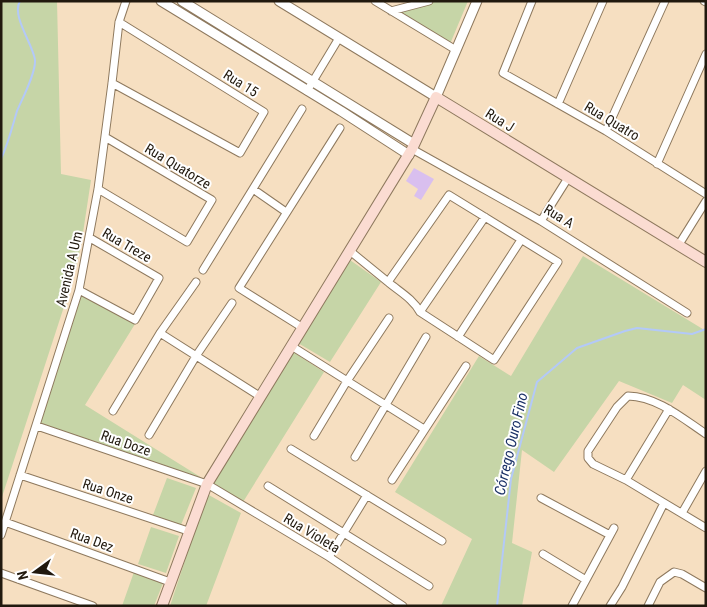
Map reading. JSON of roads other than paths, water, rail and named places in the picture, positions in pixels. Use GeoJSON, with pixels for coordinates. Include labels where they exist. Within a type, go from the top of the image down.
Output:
{"type":"FeatureCollection","features":[{"type":"Feature","properties":{"kind":"main road"},"geometry":{"type":"LineString","coordinates":[[162,606],[188,531],[207,484],[293,347],[412,150],[436,96]]}},
{"type":"Feature","properties":{"kind":"main road","name":"Rua J"},"geometry":{"type":"LineString","coordinates":[[436,96],[706,262]]}},
{"type":"Feature","properties":{"kind":"street","name":"Avenida A Um"},"geometry":{"type":"LineString","coordinates":[[1,535],[79,290],[98,189],[119,22],[126,1]]}},
{"type":"Feature","properties":{"kind":"street","name":"Rua A"},"geometry":{"type":"LineString","coordinates":[[160,1],[307,91],[541,221],[687,313]]}},
{"type":"Feature","properties":{"kind":"street","name":"Rua A"},"geometry":{"type":"LineString","coordinates":[[182,1],[313,82],[412,150]]}},
{"type":"Feature","properties":{"kind":"street","name":"Rua J"},"geometry":{"type":"LineString","coordinates":[[279,1],[436,96]]}},
{"type":"Feature","properties":{"kind":"street"},"geometry":{"type":"LineString","coordinates":[[375,1],[456,50]]}},
{"type":"Feature","properties":{"kind":"street"},"geometry":{"type":"LineString","coordinates":[[391,11],[429,1]]}},
{"type":"Feature","properties":{"kind":"street"},"geometry":{"type":"LineString","coordinates":[[436,96],[476,1]]}},
{"type":"Feature","properties":{"kind":"street","name":"Rua Quatro"},"geometry":{"type":"LineString","coordinates":[[532,1],[503,74],[606,131],[706,194]]}},
{"type":"Feature","properties":{"kind":"street"},"geometry":{"type":"LineString","coordinates":[[558,104],[603,1]]}},
{"type":"Feature","properties":{"kind":"street"},"geometry":{"type":"LineString","coordinates":[[606,131],[664,1]]}},
{"type":"Feature","properties":{"kind":"street","name":"Rua 15"},"geometry":{"type":"LineString","coordinates":[[112,83],[240,152],[264,112],[119,22]]}},
{"type":"Feature","properties":{"kind":"street"},"geometry":{"type":"LineString","coordinates":[[307,91],[339,38]]}},
{"type":"Feature","properties":{"kind":"street"},"geometry":{"type":"LineString","coordinates":[[256,59],[261,50]]}},
{"type":"Feature","properties":{"kind":"street"},"geometry":{"type":"LineString","coordinates":[[658,164],[706,54]]}},
{"type":"Feature","properties":{"kind":"street"},"geometry":{"type":"LineString","coordinates":[[203,270],[302,108]]}},
{"type":"Feature","properties":{"kind":"street"},"geometry":{"type":"LineString","coordinates":[[303,328],[239,288],[340,128]]}},
{"type":"Feature","properties":{"kind":"street","name":"Rua Quatorze"},"geometry":{"type":"LineString","coordinates":[[98,189],[187,242],[212,200],[105,137]]}},
{"type":"Feature","properties":{"kind":"street"},"geometry":{"type":"LineString","coordinates":[[541,221],[568,178]]}},
{"type":"Feature","properties":{"kind":"street"},"geometry":{"type":"LineString","coordinates":[[253,189],[286,212]]}},
{"type":"Feature","properties":{"kind":"street"},"geometry":{"type":"LineString","coordinates":[[350,251],[388,282],[409,298],[420,312],[494,360],[558,262],[449,195],[388,282]]}},
{"type":"Feature","properties":{"kind":"street"},"geometry":{"type":"LineString","coordinates":[[678,246],[706,201]]}},
{"type":"Feature","properties":{"kind":"street"},"geometry":{"type":"LineString","coordinates":[[420,312],[485,217]]}},
{"type":"Feature","properties":{"kind":"street","name":"Rua Treze"},"geometry":{"type":"LineString","coordinates":[[79,290],[135,320],[159,278],[90,238]]}},
{"type":"Feature","properties":{"kind":"street"},"geometry":{"type":"LineString","coordinates":[[458,338],[521,240]]}},
{"type":"Feature","properties":{"kind":"street"},"geometry":{"type":"LineString","coordinates":[[113,411],[160,332],[196,282]]}},
{"type":"Feature","properties":{"kind":"street"},"geometry":{"type":"LineString","coordinates":[[148,435],[196,356],[232,303]]}},
{"type":"Feature","properties":{"kind":"street"},"geometry":{"type":"LineString","coordinates":[[314,436],[347,381],[390,318]]}},
{"type":"Feature","properties":{"kind":"street"},"geometry":{"type":"LineString","coordinates":[[160,332],[261,397]]}},
{"type":"Feature","properties":{"kind":"street"},"geometry":{"type":"LineString","coordinates":[[355,457],[426,337]]}},
{"type":"Feature","properties":{"kind":"street"},"geometry":{"type":"LineString","coordinates":[[293,347],[424,429]]}},
{"type":"Feature","properties":{"kind":"street"},"geometry":{"type":"LineString","coordinates":[[392,480],[466,366]]}},
{"type":"Feature","properties":{"kind":"street"},"geometry":{"type":"LineString","coordinates":[[706,434],[669,408],[640,397],[628,396],[617,407],[588,451],[588,458],[593,464],[626,480],[706,528]]}},
{"type":"Feature","properties":{"kind":"street"},"geometry":{"type":"LineString","coordinates":[[626,480],[669,408]]}},
{"type":"Feature","properties":{"kind":"street","name":"Rua Doze"},"geometry":{"type":"LineString","coordinates":[[37,426],[207,484]]}},
{"type":"Feature","properties":{"kind":"street"},"geometry":{"type":"LineString","coordinates":[[291,449],[442,541]]}},
{"type":"Feature","properties":{"kind":"street"},"geometry":{"type":"LineString","coordinates":[[682,513],[706,471]]}},
{"type":"Feature","properties":{"kind":"street","name":"Rua Onze"},"geometry":{"type":"LineString","coordinates":[[20,475],[188,531]]}},
{"type":"Feature","properties":{"kind":"street","name":"Rua Violeta"},"geometry":{"type":"LineString","coordinates":[[207,484],[329,557],[403,606]]}},
{"type":"Feature","properties":{"kind":"street"},"geometry":{"type":"LineString","coordinates":[[268,486],[429,586]]}},
{"type":"Feature","properties":{"kind":"street"},"geometry":{"type":"LineString","coordinates":[[329,557],[367,496]]}},
{"type":"Feature","properties":{"kind":"street"},"geometry":{"type":"LineString","coordinates":[[541,498],[612,531],[572,606]]}},
{"type":"Feature","properties":{"kind":"street"},"geometry":{"type":"LineString","coordinates":[[610,606],[622,587],[664,502]]}},
{"type":"Feature","properties":{"kind":"street","name":"Rua Dez"},"geometry":{"type":"LineString","coordinates":[[6,522],[170,582]]}},
{"type":"Feature","properties":{"kind":"street"},"geometry":{"type":"LineString","coordinates":[[543,554],[586,580]]}},
{"type":"Feature","properties":{"kind":"street"},"geometry":{"type":"LineString","coordinates":[[648,606],[660,582],[674,572],[682,574],[706,588]]}},
{"type":"Feature","properties":{"kind":"street"},"geometry":{"type":"LineString","coordinates":[[1,573],[93,606]]}},
{"type":"Feature","properties":{"kind":"waterway"},"geometry":{"type":"LineString","coordinates":[[1,159],[35,65],[33,53],[18,14],[20,1]]}},
{"type":"Feature","properties":{"kind":"waterway","name":"Córrego Ouro Fino"},"geometry":{"type":"LineString","coordinates":[[497,606],[511,479],[537,382],[577,348],[625,331],[637,328],[692,334],[706,329]]}}]}
